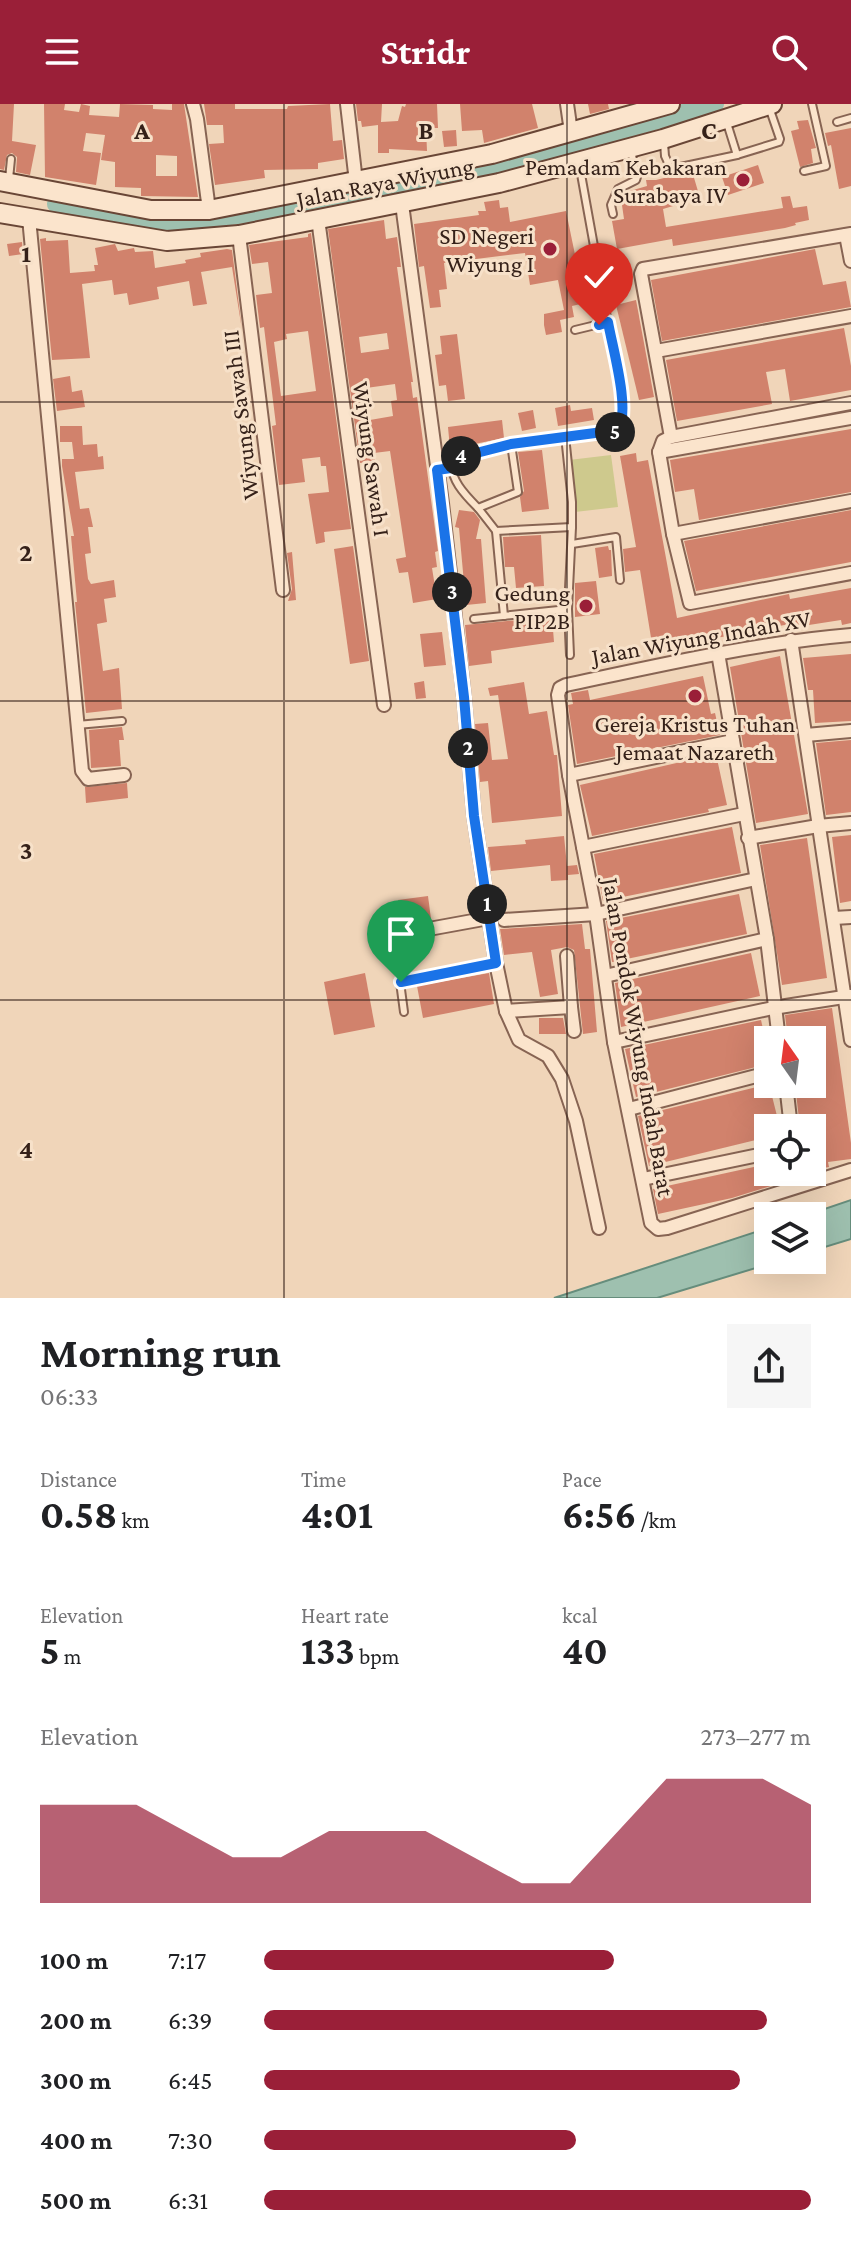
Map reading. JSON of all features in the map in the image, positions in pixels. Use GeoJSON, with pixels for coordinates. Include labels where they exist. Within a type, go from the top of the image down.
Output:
{"type":"FeatureCollection","features":[{"type":"Feature","properties":{"kind":"main road","name":"Jalan Raya Wiyung"},"geometry":{"type":"LineString","coordinates":[[0,213],[167,241],[239,235],[402,204],[496,169],[567,124],[667,104]]}},
{"type":"Feature","properties":{"kind":"main road","name":"Jalan Raya Wiyung"},"geometry":{"type":"LineString","coordinates":[[4,182],[151,210],[209,210],[356,182],[579,163],[663,139],[724,112],[770,105]]}},
{"type":"Feature","properties":{"kind":"street"},"geometry":{"type":"LineString","coordinates":[[193,104],[209,210]]}},
{"type":"Feature","properties":{"kind":"street"},"geometry":{"type":"LineString","coordinates":[[347,104],[356,182]]}},
{"type":"Feature","properties":{"kind":"street"},"geometry":{"type":"LineString","coordinates":[[402,204],[462,682],[474,816],[496,963],[506,1011],[519,1040],[548,1056],[562,1079],[576,1121],[599,1228]]}},
{"type":"Feature","properties":{"kind":"street"},"geometry":{"type":"LineString","coordinates":[[29,218],[84,776],[88,779],[124,775]]}},
{"type":"Feature","properties":{"kind":"street","name":"Wiyung Sawah I"},"geometry":{"type":"LineString","coordinates":[[318,219],[384,705]]}},
{"type":"Feature","properties":{"kind":"street"},"geometry":{"type":"LineString","coordinates":[[671,437],[641,274],[645,267],[849,234],[851,261]]}},
{"type":"Feature","properties":{"kind":"street","name":"Wiyung Sawah III"},"geometry":{"type":"LineString","coordinates":[[239,235],[283,590]]}},
{"type":"Feature","properties":{"kind":"street"},"geometry":{"type":"LineString","coordinates":[[656,351],[851,316]]}},
{"type":"Feature","properties":{"kind":"street"},"geometry":{"type":"LineString","coordinates":[[851,403],[671,437],[663,441],[659,452],[687,600],[692,604],[851,573]]}},
{"type":"Feature","properties":{"kind":"street"},"geometry":{"type":"LineString","coordinates":[[659,452],[851,418]]}},
{"type":"Feature","properties":{"kind":"street"},"geometry":{"type":"LineString","coordinates":[[673,534],[851,501]]}},
{"type":"Feature","properties":{"kind":"street","name":"Jalan Wiyung Indah XV"},"geometry":{"type":"LineString","coordinates":[[560,688],[718,653],[791,640],[851,635]]}},
{"type":"Feature","properties":{"kind":"street"},"geometry":{"type":"LineString","coordinates":[[791,640],[818,826],[848,996],[851,1040]]}},
{"type":"Feature","properties":{"kind":"street"},"geometry":{"type":"LineString","coordinates":[[718,653],[767,939],[776,1026]]}},
{"type":"Feature","properties":{"kind":"street","name":"Jalan Pondok Wiyung Indah Barat"},"geometry":{"type":"LineString","coordinates":[[560,688],[558,695],[569,775],[596,914],[614,1042],[649,1219],[655,1227],[662,1229],[801,1187]]}},
{"type":"Feature","properties":{"kind":"street"},"geometry":{"type":"LineString","coordinates":[[806,735],[851,731]]}},
{"type":"Feature","properties":{"kind":"street"},"geometry":{"type":"LineString","coordinates":[[569,775],[733,741]]}},
{"type":"Feature","properties":{"kind":"street"},"geometry":{"type":"LineString","coordinates":[[583,847],[744,814]]}},
{"type":"Feature","properties":{"kind":"street"},"geometry":{"type":"LineString","coordinates":[[748,838],[851,823]]}},
{"type":"Feature","properties":{"kind":"street"},"geometry":{"type":"LineString","coordinates":[[504,920],[596,914],[756,879]]}},
{"type":"Feature","properties":{"kind":"street"},"geometry":{"type":"LineString","coordinates":[[834,918],[851,917]]}},
{"type":"Feature","properties":{"kind":"street"},"geometry":{"type":"LineString","coordinates":[[407,933],[489,918]]}},
{"type":"Feature","properties":{"kind":"street"},"geometry":{"type":"LineString","coordinates":[[605,976],[767,939]]}},
{"type":"Feature","properties":{"kind":"street"},"geometry":{"type":"LineString","coordinates":[[567,956],[574,1031]]}},
{"type":"Feature","properties":{"kind":"street"},"geometry":{"type":"LineString","coordinates":[[614,1042],[773,1008],[848,996]]}},
{"type":"Feature","properties":{"kind":"street"},"geometry":{"type":"LineString","coordinates":[[506,1011],[571,1007]]}},
{"type":"Feature","properties":{"kind":"street"},"geometry":{"type":"LineString","coordinates":[[629,1109],[754,1077]]}},
{"type":"Feature","properties":{"kind":"street"},"geometry":{"type":"LineString","coordinates":[[643,1179],[754,1156]]}},
{"type":"Feature","properties":{"kind":"street"},"geometry":{"type":"LineString","coordinates":[[801,1187],[851,1170]]}},
{"type":"Feature","properties":{"kind":"lane"},"geometry":{"type":"LineString","coordinates":[[804,171],[826,166],[812,104]]}},
{"type":"Feature","properties":{"kind":"lane"},"geometry":{"type":"LineString","coordinates":[[663,139],[665,156],[671,169],[737,155],[779,142],[770,105]]}},
{"type":"Feature","properties":{"kind":"lane"},"geometry":{"type":"LineString","coordinates":[[724,112],[737,155]]}},
{"type":"Feature","properties":{"kind":"lane"},"geometry":{"type":"LineString","coordinates":[[837,122],[851,118]]}},
{"type":"Feature","properties":{"kind":"lane"},"geometry":{"type":"LineString","coordinates":[[613,214],[611,205],[618,189],[637,177],[630,148]]}},
{"type":"Feature","properties":{"kind":"lane"},"geometry":{"type":"LineString","coordinates":[[4,182],[11,159]]}},
{"type":"Feature","properties":{"kind":"lane"},"geometry":{"type":"LineString","coordinates":[[504,616],[496,531],[465,494],[451,468],[453,459],[511,444],[614,432],[621,428],[620,390],[579,163]]}},
{"type":"Feature","properties":{"kind":"lane"},"geometry":{"type":"LineString","coordinates":[[575,330],[608,322]]}},
{"type":"Feature","properties":{"kind":"lane"},"geometry":{"type":"LineString","coordinates":[[565,436],[572,502],[568,609],[570,655]]}},
{"type":"Feature","properties":{"kind":"lane"},"geometry":{"type":"LineString","coordinates":[[478,508],[518,492],[511,444]]}},
{"type":"Feature","properties":{"kind":"lane"},"geometry":{"type":"LineString","coordinates":[[437,470],[451,468]]}},
{"type":"Feature","properties":{"kind":"lane"},"geometry":{"type":"LineString","coordinates":[[496,531],[572,527]]}},
{"type":"Feature","properties":{"kind":"lane"},"geometry":{"type":"LineString","coordinates":[[572,544],[616,537],[620,580]]}},
{"type":"Feature","properties":{"kind":"lane"},"geometry":{"type":"LineString","coordinates":[[474,619],[568,609]]}},
{"type":"Feature","properties":{"kind":"lane"},"geometry":{"type":"LineString","coordinates":[[77,725],[122,721]]}},
{"type":"Feature","properties":{"kind":"lane"},"geometry":{"type":"LineString","coordinates":[[404,1012],[400,982],[496,963]]}},
{"type":"Feature","properties":{"kind":"shaded area"},"geometry":{"type":"Polygon","coordinates":[[[611,455],[618,507],[575,512],[569,460],[611,455]]]}},
{"type":"Feature","properties":{"kind":"shaded area"},"geometry":{"type":"Polygon","coordinates":[[[851,1200],[851,1239],[826,1247],[826,1209],[851,1200]]]}},
{"type":"Feature","properties":{"kind":"shaded area"},"geometry":{"type":"Polygon","coordinates":[[[754,1233],[754,1269],[657,1298],[554,1298],[754,1233]]]}},
{"type":"Feature","properties":{"kind":"building"},"geometry":{"type":"Polygon","coordinates":[[[0,104],[14,104],[12,141],[36,145],[30,175],[16,172],[17,157],[12,153],[7,155],[4,170],[0,169],[0,104]]]}},
{"type":"Feature","properties":{"kind":"building"},"geometry":{"type":"Polygon","coordinates":[[[44,104],[65,104],[64,110],[79,112],[81,104],[90,106],[89,115],[119,117],[120,104],[153,105],[153,109],[172,110],[172,104],[184,104],[198,197],[141,196],[141,188],[115,187],[115,162],[101,160],[105,135],[86,133],[83,151],[101,153],[96,185],[45,177],[44,104]],[[156,155],[156,176],[177,176],[177,156],[156,155]]]}},
{"type":"Feature","properties":{"kind":"building"},"geometry":{"type":"Polygon","coordinates":[[[204,104],[235,104],[235,109],[287,109],[288,106],[330,104],[333,141],[342,140],[344,159],[318,163],[318,169],[264,170],[265,178],[215,185],[209,144],[224,143],[223,125],[207,125],[204,104]]]}},
{"type":"Feature","properties":{"kind":"building"},"geometry":{"type":"Polygon","coordinates":[[[356,104],[382,104],[381,122],[398,121],[402,106],[406,104],[437,104],[438,128],[426,128],[427,151],[389,149],[389,153],[378,153],[378,125],[362,127],[356,104]]]}},
{"type":"Feature","properties":{"kind":"building"},"geometry":{"type":"Polygon","coordinates":[[[460,104],[532,104],[538,128],[484,143],[482,130],[462,131],[460,104]]]}},
{"type":"Feature","properties":{"kind":"building"},"geometry":{"type":"Polygon","coordinates":[[[588,104],[608,104],[609,109],[590,114],[588,104]]]}},
{"type":"Feature","properties":{"kind":"building"},"geometry":{"type":"Polygon","coordinates":[[[808,120],[816,148],[811,149],[813,163],[800,167],[791,131],[799,129],[797,121],[808,120]]]}},
{"type":"Feature","properties":{"kind":"building"},"geometry":{"type":"Polygon","coordinates":[[[851,128],[851,186],[839,189],[831,145],[828,146],[825,133],[851,128]]]}},
{"type":"Feature","properties":{"kind":"building"},"geometry":{"type":"Polygon","coordinates":[[[456,130],[457,146],[444,147],[442,131],[456,130]]]}},
{"type":"Feature","properties":{"kind":"building","name":"Pemadam Kebakaran Surabaya IV"},"geometry":{"type":"Polygon","coordinates":[[[758,165],[764,183],[728,195],[722,177],[758,165]]]}},
{"type":"Feature","properties":{"kind":"building"},"geometry":{"type":"Polygon","coordinates":[[[692,171],[700,198],[663,209],[666,227],[783,208],[781,197],[790,196],[793,208],[807,206],[809,220],[785,228],[673,246],[672,239],[617,249],[612,221],[624,219],[623,193],[647,186],[646,180],[692,171]]]}},
{"type":"Feature","properties":{"kind":"building"},"geometry":{"type":"Polygon","coordinates":[[[499,200],[500,208],[508,207],[510,222],[566,211],[585,303],[572,306],[574,317],[560,320],[562,332],[546,335],[544,325],[544,314],[564,310],[558,280],[530,285],[525,253],[444,263],[447,289],[439,290],[441,307],[430,308],[424,266],[419,267],[414,224],[479,215],[478,211],[486,211],[484,202],[499,200]]]}},
{"type":"Feature","properties":{"kind":"building"},"geometry":{"type":"Polygon","coordinates":[[[384,220],[386,239],[397,237],[401,267],[397,267],[413,398],[417,397],[438,551],[435,552],[437,567],[432,568],[437,599],[413,603],[408,572],[399,573],[396,559],[406,557],[390,451],[374,453],[375,461],[360,463],[328,229],[384,220]],[[387,333],[359,337],[361,353],[389,349],[387,333]],[[395,384],[366,388],[370,420],[393,416],[391,401],[397,400],[395,384]]]}},
{"type":"Feature","properties":{"kind":"building"},"geometry":{"type":"Polygon","coordinates":[[[311,233],[351,529],[324,532],[325,542],[316,544],[308,494],[329,492],[326,466],[321,466],[320,457],[302,459],[305,482],[279,485],[272,426],[276,425],[264,327],[260,328],[256,295],[272,293],[268,262],[252,264],[249,245],[308,237],[311,233]],[[308,331],[286,334],[287,339],[274,342],[281,396],[316,391],[308,331]]]}},
{"type":"Feature","properties":{"kind":"building"},"geometry":{"type":"Polygon","coordinates":[[[46,238],[46,241],[68,240],[70,273],[95,271],[94,265],[98,265],[95,248],[115,244],[118,251],[134,248],[135,252],[153,251],[155,268],[186,263],[185,260],[201,257],[200,253],[232,250],[242,330],[232,267],[201,272],[207,304],[193,306],[189,281],[157,287],[159,299],[129,305],[127,293],[114,295],[112,280],[82,284],[90,358],[52,360],[40,239],[46,238]]]}},
{"type":"Feature","properties":{"kind":"building"},"geometry":{"type":"Polygon","coordinates":[[[22,242],[23,254],[9,256],[7,244],[22,242]]]}},
{"type":"Feature","properties":{"kind":"building"},"geometry":{"type":"Polygon","coordinates":[[[815,249],[823,285],[846,281],[851,307],[662,341],[651,280],[815,249]]]}},
{"type":"Feature","properties":{"kind":"building"},"geometry":{"type":"Polygon","coordinates":[[[636,300],[654,397],[639,400],[616,305],[636,300]]]}},
{"type":"Feature","properties":{"kind":"building"},"geometry":{"type":"Polygon","coordinates":[[[844,328],[851,366],[851,390],[790,401],[785,369],[766,372],[772,404],[677,421],[666,360],[844,328]]]}},
{"type":"Feature","properties":{"kind":"building"},"geometry":{"type":"Polygon","coordinates":[[[457,334],[465,399],[448,401],[446,385],[439,386],[435,355],[442,354],[440,336],[457,334]]]}},
{"type":"Feature","properties":{"kind":"building"},"geometry":{"type":"Polygon","coordinates":[[[70,376],[72,392],[82,390],[85,407],[57,411],[53,379],[70,376]]]}},
{"type":"Feature","properties":{"kind":"building"},"geometry":{"type":"Polygon","coordinates":[[[570,405],[571,411],[592,408],[594,420],[558,426],[555,408],[570,405]]]}},
{"type":"Feature","properties":{"kind":"building"},"geometry":{"type":"Polygon","coordinates":[[[533,410],[536,428],[522,431],[518,413],[533,410]]]}},
{"type":"Feature","properties":{"kind":"building"},"geometry":{"type":"Polygon","coordinates":[[[502,420],[504,438],[450,449],[448,427],[502,420]]]}},
{"type":"Feature","properties":{"kind":"building"},"geometry":{"type":"Polygon","coordinates":[[[60,426],[82,426],[83,445],[97,444],[98,457],[103,456],[104,469],[75,472],[80,509],[89,508],[93,527],[88,527],[91,553],[85,554],[88,579],[91,584],[114,580],[116,597],[104,599],[107,622],[97,624],[103,671],[119,668],[122,709],[86,713],[75,602],[71,536],[74,536],[62,466],[62,459],[74,459],[72,442],[60,442],[60,426]]]}},
{"type":"Feature","properties":{"kind":"building"},"geometry":{"type":"Polygon","coordinates":[[[851,429],[851,492],[699,520],[694,489],[675,492],[670,460],[851,429]]]}},
{"type":"Feature","properties":{"kind":"building"},"geometry":{"type":"Polygon","coordinates":[[[542,450],[549,509],[522,512],[520,497],[524,491],[518,452],[542,450]]]}},
{"type":"Feature","properties":{"kind":"building"},"geometry":{"type":"Polygon","coordinates":[[[636,453],[637,462],[648,460],[677,618],[789,594],[790,599],[851,588],[851,623],[842,625],[841,620],[796,627],[795,623],[653,650],[640,570],[625,572],[623,549],[636,547],[620,456],[636,453]]]}},
{"type":"Feature","properties":{"kind":"building"},"geometry":{"type":"Polygon","coordinates":[[[459,510],[474,512],[480,520],[476,539],[481,539],[486,603],[466,605],[459,528],[455,527],[459,510]]]}},
{"type":"Feature","properties":{"kind":"building"},"geometry":{"type":"Polygon","coordinates":[[[851,510],[851,562],[696,591],[684,541],[851,510]]]}},
{"type":"Feature","properties":{"kind":"building"},"geometry":{"type":"Polygon","coordinates":[[[541,535],[544,586],[516,588],[514,567],[505,567],[503,537],[541,535]]]}},
{"type":"Feature","properties":{"kind":"building"},"geometry":{"type":"Polygon","coordinates":[[[353,546],[369,661],[350,664],[334,549],[353,546]]]}},
{"type":"Feature","properties":{"kind":"building"},"geometry":{"type":"Polygon","coordinates":[[[608,546],[611,550],[612,576],[599,578],[595,548],[608,546]]]}},
{"type":"Feature","properties":{"kind":"building"},"geometry":{"type":"Polygon","coordinates":[[[292,552],[296,600],[288,601],[292,589],[287,553],[292,552]]]}},
{"type":"Feature","properties":{"kind":"building","name":"Gedung PIP2B"},"geometry":{"type":"Polygon","coordinates":[[[596,581],[600,614],[575,617],[575,583],[596,581]]]}},
{"type":"Feature","properties":{"kind":"building"},"geometry":{"type":"Polygon","coordinates":[[[552,617],[554,642],[491,651],[492,663],[469,666],[465,625],[552,617]]]}},
{"type":"Feature","properties":{"kind":"building"},"geometry":{"type":"Polygon","coordinates":[[[442,632],[446,665],[424,667],[420,634],[442,632]]]}},
{"type":"Feature","properties":{"kind":"building"},"geometry":{"type":"Polygon","coordinates":[[[851,654],[851,721],[815,723],[813,690],[808,690],[803,658],[851,654]]]}},
{"type":"Feature","properties":{"kind":"building"},"geometry":{"type":"Polygon","coordinates":[[[780,656],[808,814],[756,823],[730,667],[780,656]]]}},
{"type":"Feature","properties":{"kind":"building"},"geometry":{"type":"Polygon","coordinates":[[[703,676],[711,714],[715,713],[720,735],[577,764],[568,705],[573,704],[571,693],[588,690],[590,700],[703,676]]]}},
{"type":"Feature","properties":{"kind":"building"},"geometry":{"type":"Polygon","coordinates":[[[424,681],[426,698],[416,699],[414,683],[424,681]]]}},
{"type":"Feature","properties":{"kind":"building"},"geometry":{"type":"Polygon","coordinates":[[[524,682],[529,714],[547,711],[554,755],[557,755],[562,816],[492,823],[488,781],[480,782],[475,724],[488,723],[492,760],[508,759],[498,695],[490,696],[488,688],[524,682]]]}},
{"type":"Feature","properties":{"kind":"building"},"geometry":{"type":"Polygon","coordinates":[[[122,727],[124,740],[119,740],[121,766],[91,768],[89,730],[122,727]]]}},
{"type":"Feature","properties":{"kind":"building"},"geometry":{"type":"Polygon","coordinates":[[[851,740],[851,812],[826,815],[816,743],[851,740]]]}},
{"type":"Feature","properties":{"kind":"building"},"geometry":{"type":"Polygon","coordinates":[[[716,754],[727,805],[708,809],[709,812],[592,836],[580,785],[716,754]]]}},
{"type":"Feature","properties":{"kind":"building"},"geometry":{"type":"Polygon","coordinates":[[[127,783],[128,798],[86,803],[85,787],[127,783]]]}},
{"type":"Feature","properties":{"kind":"building"},"geometry":{"type":"Polygon","coordinates":[[[732,827],[741,873],[603,901],[594,854],[732,827]]]}},
{"type":"Feature","properties":{"kind":"building"},"geometry":{"type":"Polygon","coordinates":[[[851,835],[851,901],[840,903],[832,837],[851,835]]]}},
{"type":"Feature","properties":{"kind":"building"},"geometry":{"type":"Polygon","coordinates":[[[564,836],[567,866],[577,865],[579,874],[568,875],[568,880],[551,881],[550,865],[491,871],[488,847],[526,844],[525,840],[564,836]]]}},
{"type":"Feature","properties":{"kind":"building"},"geometry":{"type":"Polygon","coordinates":[[[807,838],[827,978],[782,985],[760,845],[807,838]]]}},
{"type":"Feature","properties":{"kind":"building"},"geometry":{"type":"Polygon","coordinates":[[[739,894],[747,934],[612,962],[606,921],[739,894]]]}},
{"type":"Feature","properties":{"kind":"building"},"geometry":{"type":"Polygon","coordinates":[[[428,896],[431,919],[402,924],[398,900],[428,896]]]}},
{"type":"Feature","properties":{"kind":"building"},"geometry":{"type":"Polygon","coordinates":[[[582,924],[585,949],[590,949],[597,1032],[583,1034],[574,950],[567,947],[551,950],[558,994],[540,997],[532,952],[504,955],[500,929],[582,924]]]}},
{"type":"Feature","properties":{"kind":"building"},"geometry":{"type":"Polygon","coordinates":[[[751,953],[760,996],[621,1027],[615,983],[751,953]]]}},
{"type":"Feature","properties":{"kind":"building"},"geometry":{"type":"Polygon","coordinates":[[[365,973],[375,1027],[334,1035],[324,982],[365,973]]]}},
{"type":"Feature","properties":{"kind":"building"},"geometry":{"type":"Polygon","coordinates":[[[489,973],[494,1004],[423,1018],[417,986],[489,973]]]}},
{"type":"Feature","properties":{"kind":"building"},"geometry":{"type":"Polygon","coordinates":[[[832,1008],[851,1159],[828,1162],[829,1167],[826,1168],[826,1114],[798,1114],[797,1098],[826,1098],[826,1026],[786,1026],[785,1015],[832,1008]]]}},
{"type":"Feature","properties":{"kind":"building"},"geometry":{"type":"Polygon","coordinates":[[[539,1018],[563,1018],[566,1034],[539,1034],[539,1018]]]}},
{"type":"Feature","properties":{"kind":"building"},"geometry":{"type":"Polygon","coordinates":[[[761,1020],[762,1026],[754,1026],[754,1068],[636,1097],[625,1049],[761,1020]]]}},
{"type":"Feature","properties":{"kind":"building"},"geometry":{"type":"Polygon","coordinates":[[[754,1088],[754,1098],[772,1098],[776,1114],[754,1114],[754,1140],[649,1166],[638,1116],[754,1088]]]}},
{"type":"Feature","properties":{"kind":"building"},"geometry":{"type":"Polygon","coordinates":[[[754,1167],[754,1186],[771,1186],[658,1214],[653,1189],[754,1167]]]}},
{"type":"Feature","properties":{"kind":"waterway"},"geometry":{"type":"LineString","coordinates":[[56,204],[135,220],[189,222],[266,211],[458,176],[715,104]]}},
{"type":"Feature","properties":{"kind":"place","name":"Pemadam Kebakaran Surabaya IV"},"geometry":{"type":"Point","coordinates":[743,180]}},
{"type":"Feature","properties":{"kind":"place","name":"SD Negeri Wiyung I"},"geometry":{"type":"Point","coordinates":[550,249]}},
{"type":"Feature","properties":{"kind":"place","name":"Gedung PIP2B"},"geometry":{"type":"Point","coordinates":[586,606]}},
{"type":"Feature","properties":{"kind":"place","name":"Gereja Kristus Tuhan Jemaat Nazareth"},"geometry":{"type":"Point","coordinates":[695,696]}},
{"type":"Feature","properties":{"kind":"route"},"geometry":{"type":"LineString","coordinates":[[401,982],[496,963],[474,816],[464,697],[437,470],[451,468],[453,459],[473,452],[565,436],[614,432],[621,428],[620,390],[608,322],[599,325]]}}]}
